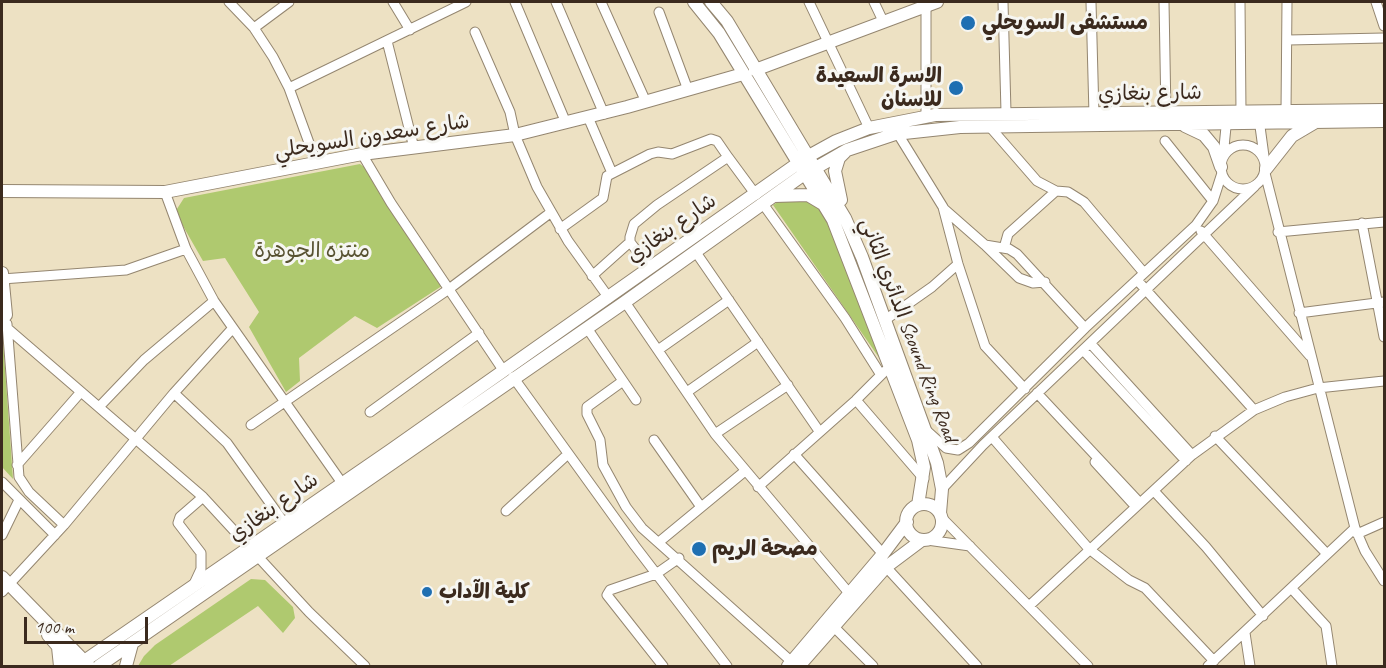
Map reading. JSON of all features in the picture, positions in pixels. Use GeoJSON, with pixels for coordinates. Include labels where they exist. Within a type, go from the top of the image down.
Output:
{"type":"FeatureCollection","features":[{"type":"Feature","properties":{"kind":"main road"},"geometry":{"type":"LineString","coordinates":[[694,2],[749,72],[806,165]]}},
{"type":"Feature","properties":{"kind":"main road"},"geometry":{"type":"LineString","coordinates":[[711,2],[727,21],[749,72]]}},
{"type":"Feature","properties":{"kind":"main road"},"geometry":{"type":"LineString","coordinates":[[830,42],[932,3]]}},
{"type":"Feature","properties":{"kind":"main road","name":"شارع سعدون السويحلي"},"geometry":{"type":"LineString","coordinates":[[2,191],[165,192],[363,154],[515,135],[604,114],[749,72],[830,42]]}},
{"type":"Feature","properties":{"kind":"main road","name":"شارع بنغازي"},"geometry":{"type":"LineString","coordinates":[[1227,117],[1242,111],[1259,118],[1286,111],[1384,110]]}},
{"type":"Feature","properties":{"kind":"main road","name":"شارع بنغازي"},"geometry":{"type":"LineString","coordinates":[[82,665],[114,639],[342,483],[508,374],[587,328],[695,251],[806,165],[869,128],[926,116],[1006,112],[1167,119]]}},
{"type":"Feature","properties":{"kind":"main road","name":"شارع بنغازي"},"geometry":{"type":"LineString","coordinates":[[806,165],[898,134],[990,127],[1227,117],[1384,121]]}},
{"type":"Feature","properties":{"kind":"main road"},"geometry":{"type":"LineString","coordinates":[[1167,119],[1204,135],[1214,147],[1222,166]]}},
{"type":"Feature","properties":{"kind":"main road"},"geometry":{"type":"LineString","coordinates":[[1265,167],[1301,128],[1321,121]]}},
{"type":"Feature","properties":{"kind":"main road"},"geometry":{"type":"LineString","coordinates":[[845,218],[835,171],[839,158],[847,150]]}},
{"type":"Feature","properties":{"kind":"main road","name":"الدائري الثاني Scound Ring Road"},"geometry":{"type":"LineString","coordinates":[[806,165],[828,209],[885,371],[918,440],[924,468],[924,480],[918,506]]}},
{"type":"Feature","properties":{"kind":"main road","name":"الدائري الثاني Scound Ring Road"},"geometry":{"type":"LineString","coordinates":[[806,165],[826,183],[845,218],[901,361],[937,463],[942,489],[940,515]]}},
{"type":"Feature","properties":{"kind":"main road"},"geometry":{"type":"LineString","coordinates":[[764,198],[808,195],[820,201],[828,209]]}},
{"type":"Feature","properties":{"kind":"main road","name":"شارع بنغازي"},"geometry":{"type":"LineString","coordinates":[[99,666],[259,558],[650,268],[764,198]]}},
{"type":"Feature","properties":{"kind":"main road"},"geometry":{"type":"LineString","coordinates":[[2,273],[5,321]]}},
{"type":"Feature","properties":{"kind":"main road"},"geometry":{"type":"LineString","coordinates":[[930,505],[940,515],[940,532],[924,540],[886,567],[849,599],[833,626],[793,665],[884,554],[907,522],[909,514],[918,506],[930,505]]}},
{"type":"Feature","properties":{"kind":"main road"},"geometry":{"type":"LineString","coordinates":[[907,522],[911,534],[924,540]]}},
{"type":"Feature","properties":{"kind":"main road"},"geometry":{"type":"LineString","coordinates":[[4,586],[82,665]]}},
{"type":"Feature","properties":{"kind":"main road"},"geometry":{"type":"LineString","coordinates":[[58,639],[84,646],[114,639]]}},
{"type":"Feature","properties":{"kind":"main road"},"geometry":{"type":"LineString","coordinates":[[58,639],[60,666]]}},
{"type":"Feature","properties":{"kind":"main road"},"geometry":{"type":"LineString","coordinates":[[126,666],[132,644]]}},
{"type":"Feature","properties":{"kind":"street"},"geometry":{"type":"LineString","coordinates":[[229,2],[254,28],[289,88],[316,162]]}},
{"type":"Feature","properties":{"kind":"street"},"geometry":{"type":"LineString","coordinates":[[254,28],[289,2]]}},
{"type":"Feature","properties":{"kind":"street"},"geometry":{"type":"LineString","coordinates":[[393,2],[410,30]]}},
{"type":"Feature","properties":{"kind":"street"},"geometry":{"type":"LineString","coordinates":[[289,88],[466,2]]}},
{"type":"Feature","properties":{"kind":"street"},"geometry":{"type":"LineString","coordinates":[[515,2],[566,123]]}},
{"type":"Feature","properties":{"kind":"street"},"geometry":{"type":"LineString","coordinates":[[556,2],[604,114]]}},
{"type":"Feature","properties":{"kind":"street"},"geometry":{"type":"LineString","coordinates":[[601,2],[645,102]]}},
{"type":"Feature","properties":{"kind":"street"},"geometry":{"type":"LineString","coordinates":[[809,2],[869,128]]}},
{"type":"Feature","properties":{"kind":"street"},"geometry":{"type":"LineString","coordinates":[[874,2],[883,21]]}},
{"type":"Feature","properties":{"kind":"street"},"geometry":{"type":"LineString","coordinates":[[1003,2],[1006,112]]}},
{"type":"Feature","properties":{"kind":"street"},"geometry":{"type":"LineString","coordinates":[[1091,2],[1094,115]]}},
{"type":"Feature","properties":{"kind":"street"},"geometry":{"type":"LineString","coordinates":[[1164,2],[1167,119]]}},
{"type":"Feature","properties":{"kind":"street"},"geometry":{"type":"LineString","coordinates":[[1240,2],[1242,111]]}},
{"type":"Feature","properties":{"kind":"street"},"geometry":{"type":"LineString","coordinates":[[1286,111],[1287,2]]}},
{"type":"Feature","properties":{"kind":"street"},"geometry":{"type":"LineString","coordinates":[[1376,2],[1384,26]]}},
{"type":"Feature","properties":{"kind":"street"},"geometry":{"type":"LineString","coordinates":[[926,116],[932,3]]}},
{"type":"Feature","properties":{"kind":"street"},"geometry":{"type":"LineString","coordinates":[[659,12],[688,90]]}},
{"type":"Feature","properties":{"kind":"street"},"geometry":{"type":"LineString","coordinates":[[475,32],[510,112],[515,135],[550,213],[592,276],[609,297]]}},
{"type":"Feature","properties":{"kind":"street"},"geometry":{"type":"LineString","coordinates":[[1288,40],[1384,38]]}},
{"type":"Feature","properties":{"kind":"street"},"geometry":{"type":"LineString","coordinates":[[387,41],[414,148]]}},
{"type":"Feature","properties":{"kind":"street"},"geometry":{"type":"LineString","coordinates":[[588,117],[612,173]]}},
{"type":"Feature","properties":{"kind":"street"},"geometry":{"type":"LineString","coordinates":[[925,428],[946,448],[958,450],[969,443],[1085,328],[1196,225],[1213,201],[1222,166],[1227,117]]}},
{"type":"Feature","properties":{"kind":"street"},"geometry":{"type":"LineString","coordinates":[[1259,118],[1265,167],[1278,232],[1356,531],[1365,551],[1384,581]]}},
{"type":"Feature","properties":{"kind":"street"},"geometry":{"type":"LineString","coordinates":[[990,127],[1037,182],[1056,191],[1068,192],[1080,197],[1141,276],[1146,290],[1254,410]]}},
{"type":"Feature","properties":{"kind":"street"},"geometry":{"type":"LineString","coordinates":[[898,134],[943,207],[1019,278],[1033,283],[1045,282]]}},
{"type":"Feature","properties":{"kind":"street"},"geometry":{"type":"LineString","coordinates":[[560,229],[601,200],[605,179],[612,173],[656,152],[672,154],[711,138],[717,141],[764,198],[845,318],[885,371]]}},
{"type":"Feature","properties":{"kind":"street"},"geometry":{"type":"LineString","coordinates":[[1165,141],[1213,201]]}},
{"type":"Feature","properties":{"kind":"street"},"geometry":{"type":"LineString","coordinates":[[1255,186],[1235,188],[1224,179],[1222,166],[1230,149],[1240,144],[1252,146],[1265,167]]}},
{"type":"Feature","properties":{"kind":"street"},"geometry":{"type":"LineString","coordinates":[[363,154],[449,289],[508,374],[727,666]]}},
{"type":"Feature","properties":{"kind":"street"},"geometry":{"type":"LineString","coordinates":[[592,276],[630,242],[634,224],[728,157]]}},
{"type":"Feature","properties":{"kind":"street"},"geometry":{"type":"LineString","coordinates":[[942,489],[1035,395],[1255,186],[1265,167]]}},
{"type":"Feature","properties":{"kind":"street"},"geometry":{"type":"LineString","coordinates":[[1004,248],[1008,234],[1056,191]]}},
{"type":"Feature","properties":{"kind":"street"},"geometry":{"type":"LineString","coordinates":[[165,192],[186,249],[214,301],[342,483]]}},
{"type":"Feature","properties":{"kind":"street"},"geometry":{"type":"LineString","coordinates":[[943,207],[958,264],[987,348],[1025,388]]}},
{"type":"Feature","properties":{"kind":"street"},"geometry":{"type":"LineString","coordinates":[[251,425],[449,289],[550,213]]}},
{"type":"Feature","properties":{"kind":"street"},"geometry":{"type":"LineString","coordinates":[[1278,232],[1384,222]]}},
{"type":"Feature","properties":{"kind":"street"},"geometry":{"type":"LineString","coordinates":[[1362,224],[1381,302],[1384,337]]}},
{"type":"Feature","properties":{"kind":"street"},"geometry":{"type":"LineString","coordinates":[[1196,225],[1312,358]]}},
{"type":"Feature","properties":{"kind":"street"},"geometry":{"type":"LineString","coordinates":[[630,242],[650,268]]}},
{"type":"Feature","properties":{"kind":"street"},"geometry":{"type":"LineString","coordinates":[[985,245],[1004,248],[1017,254],[1085,328]]}},
{"type":"Feature","properties":{"kind":"street"},"geometry":{"type":"LineString","coordinates":[[2,279],[126,270],[186,249]]}},
{"type":"Feature","properties":{"kind":"street"},"geometry":{"type":"LineString","coordinates":[[695,251],[819,431]]}},
{"type":"Feature","properties":{"kind":"street"},"geometry":{"type":"LineString","coordinates":[[885,320],[932,287],[958,264]]}},
{"type":"Feature","properties":{"kind":"street"},"geometry":{"type":"LineString","coordinates":[[658,350],[729,300]]}},
{"type":"Feature","properties":{"kind":"street"},"geometry":{"type":"LineString","coordinates":[[99,407],[151,353],[214,301]]}},
{"type":"Feature","properties":{"kind":"street"},"geometry":{"type":"LineString","coordinates":[[625,302],[715,434],[849,599]]}},
{"type":"Feature","properties":{"kind":"street"},"geometry":{"type":"LineString","coordinates":[[1299,313],[1381,302]]}},
{"type":"Feature","properties":{"kind":"street"},"geometry":{"type":"LineString","coordinates":[[5,321],[80,393],[138,438],[203,497],[365,666]]}},
{"type":"Feature","properties":{"kind":"street"},"geometry":{"type":"LineString","coordinates":[[5,321],[17,465],[22,485],[64,525]]}},
{"type":"Feature","properties":{"kind":"street"},"geometry":{"type":"LineString","coordinates":[[587,328],[636,400]]}},
{"type":"Feature","properties":{"kind":"street"},"geometry":{"type":"LineString","coordinates":[[4,586],[64,525],[174,393],[232,329]]}},
{"type":"Feature","properties":{"kind":"street"},"geometry":{"type":"LineString","coordinates":[[370,412],[479,333]]}},
{"type":"Feature","properties":{"kind":"street"},"geometry":{"type":"LineString","coordinates":[[687,392],[758,342]]}},
{"type":"Feature","properties":{"kind":"street"},"geometry":{"type":"LineString","coordinates":[[1086,346],[1189,458]]}},
{"type":"Feature","properties":{"kind":"street"},"geometry":{"type":"LineString","coordinates":[[758,487],[856,400],[885,371],[901,361]]}},
{"type":"Feature","properties":{"kind":"street"},"geometry":{"type":"LineString","coordinates":[[623,381],[587,407],[586,414],[600,440],[603,465],[626,507],[642,528],[679,558],[733,612],[793,665]]}},
{"type":"Feature","properties":{"kind":"street"},"geometry":{"type":"LineString","coordinates":[[1029,606],[1189,458],[1215,436],[1254,410],[1285,397],[1318,388],[1384,381]]}},
{"type":"Feature","properties":{"kind":"street"},"geometry":{"type":"LineString","coordinates":[[715,434],[788,385]]}},
{"type":"Feature","properties":{"kind":"street"},"geometry":{"type":"LineString","coordinates":[[17,465],[80,393]]}},
{"type":"Feature","properties":{"kind":"street"},"geometry":{"type":"LineString","coordinates":[[174,393],[227,442],[285,524]]}},
{"type":"Feature","properties":{"kind":"street"},"geometry":{"type":"LineString","coordinates":[[1035,395],[1138,505]]}},
{"type":"Feature","properties":{"kind":"street"},"geometry":{"type":"LineString","coordinates":[[856,400],[924,480]]}},
{"type":"Feature","properties":{"kind":"street"},"geometry":{"type":"LineString","coordinates":[[1215,436],[1327,554]]}},
{"type":"Feature","properties":{"kind":"street"},"geometry":{"type":"LineString","coordinates":[[992,437],[1089,549],[1129,580],[1145,588],[1211,664],[1327,554],[1356,531],[1384,522]]}},
{"type":"Feature","properties":{"kind":"street"},"geometry":{"type":"LineString","coordinates":[[654,440],[701,507]]}},
{"type":"Feature","properties":{"kind":"street"},"geometry":{"type":"LineString","coordinates":[[506,511],[568,454]]}},
{"type":"Feature","properties":{"kind":"street"},"geometry":{"type":"LineString","coordinates":[[794,454],[884,554]]}},
{"type":"Feature","properties":{"kind":"street"},"geometry":{"type":"LineString","coordinates":[[658,542],[745,471]]}},
{"type":"Feature","properties":{"kind":"street"},"geometry":{"type":"LineString","coordinates":[[2,482],[55,535]]}},
{"type":"Feature","properties":{"kind":"street"},"geometry":{"type":"LineString","coordinates":[[1154,491],[1206,547],[1263,616]]}},
{"type":"Feature","properties":{"kind":"street"},"geometry":{"type":"LineString","coordinates":[[194,584],[201,569],[201,553],[178,524],[180,518],[203,497]]}},
{"type":"Feature","properties":{"kind":"street"},"geometry":{"type":"LineString","coordinates":[[2,535],[19,500]]}},
{"type":"Feature","properties":{"kind":"street"},"geometry":{"type":"LineString","coordinates":[[613,515],[626,507]]}},
{"type":"Feature","properties":{"kind":"street"},"geometry":{"type":"LineString","coordinates":[[940,515],[1088,666]]}},
{"type":"Feature","properties":{"kind":"street"},"geometry":{"type":"LineString","coordinates":[[924,540],[970,546]]}},
{"type":"Feature","properties":{"kind":"street"},"geometry":{"type":"LineString","coordinates":[[663,666],[607,595],[610,590],[656,574],[679,558]]}},
{"type":"Feature","properties":{"kind":"street"},"geometry":{"type":"LineString","coordinates":[[886,567],[970,664]]}},
{"type":"Feature","properties":{"kind":"street"},"geometry":{"type":"LineString","coordinates":[[1292,589],[1326,627],[1332,666]]}},
{"type":"Feature","properties":{"kind":"street"},"geometry":{"type":"LineString","coordinates":[[833,626],[873,666]]}},
{"type":"Feature","properties":{"kind":"street"},"geometry":{"type":"LineString","coordinates":[[1245,633],[1250,666]]}},
{"type":"Feature","properties":{"kind":"green space","name":"منتزه الجوهرة"},"geometry":{"type":"Polygon","coordinates":[[[360,164],[372,173],[445,284],[377,328],[355,316],[299,358],[300,381],[286,392],[249,327],[259,312],[225,258],[203,261],[175,212],[184,198],[360,164]]]}},
{"type":"Feature","properties":{"kind":"green space"},"geometry":{"type":"Polygon","coordinates":[[[784,198],[809,199],[827,216],[882,362],[773,205],[784,198]]]}},
{"type":"Feature","properties":{"kind":"green space"},"geometry":{"type":"Polygon","coordinates":[[[2,326],[13,479],[2,467],[2,326]]]}},
{"type":"Feature","properties":{"kind":"green space"},"geometry":{"type":"Polygon","coordinates":[[[251,579],[265,580],[293,607],[295,618],[283,633],[258,606],[169,666],[138,666],[155,645],[251,579]]]}},
{"type":"Feature","properties":{"kind":"place","name":"مستشفى السويحلي"},"geometry":{"type":"Point","coordinates":[968,23]}},
{"type":"Feature","properties":{"kind":"place","name":"الاسرة السعيدة للاسنان"},"geometry":{"type":"Point","coordinates":[956,88]}},
{"type":"Feature","properties":{"kind":"place","name":"مصحة الريم"},"geometry":{"type":"Point","coordinates":[699,549]}},
{"type":"Feature","properties":{"kind":"place","name":"كلية الآداب"},"geometry":{"type":"Point","coordinates":[427,592]}}]}
